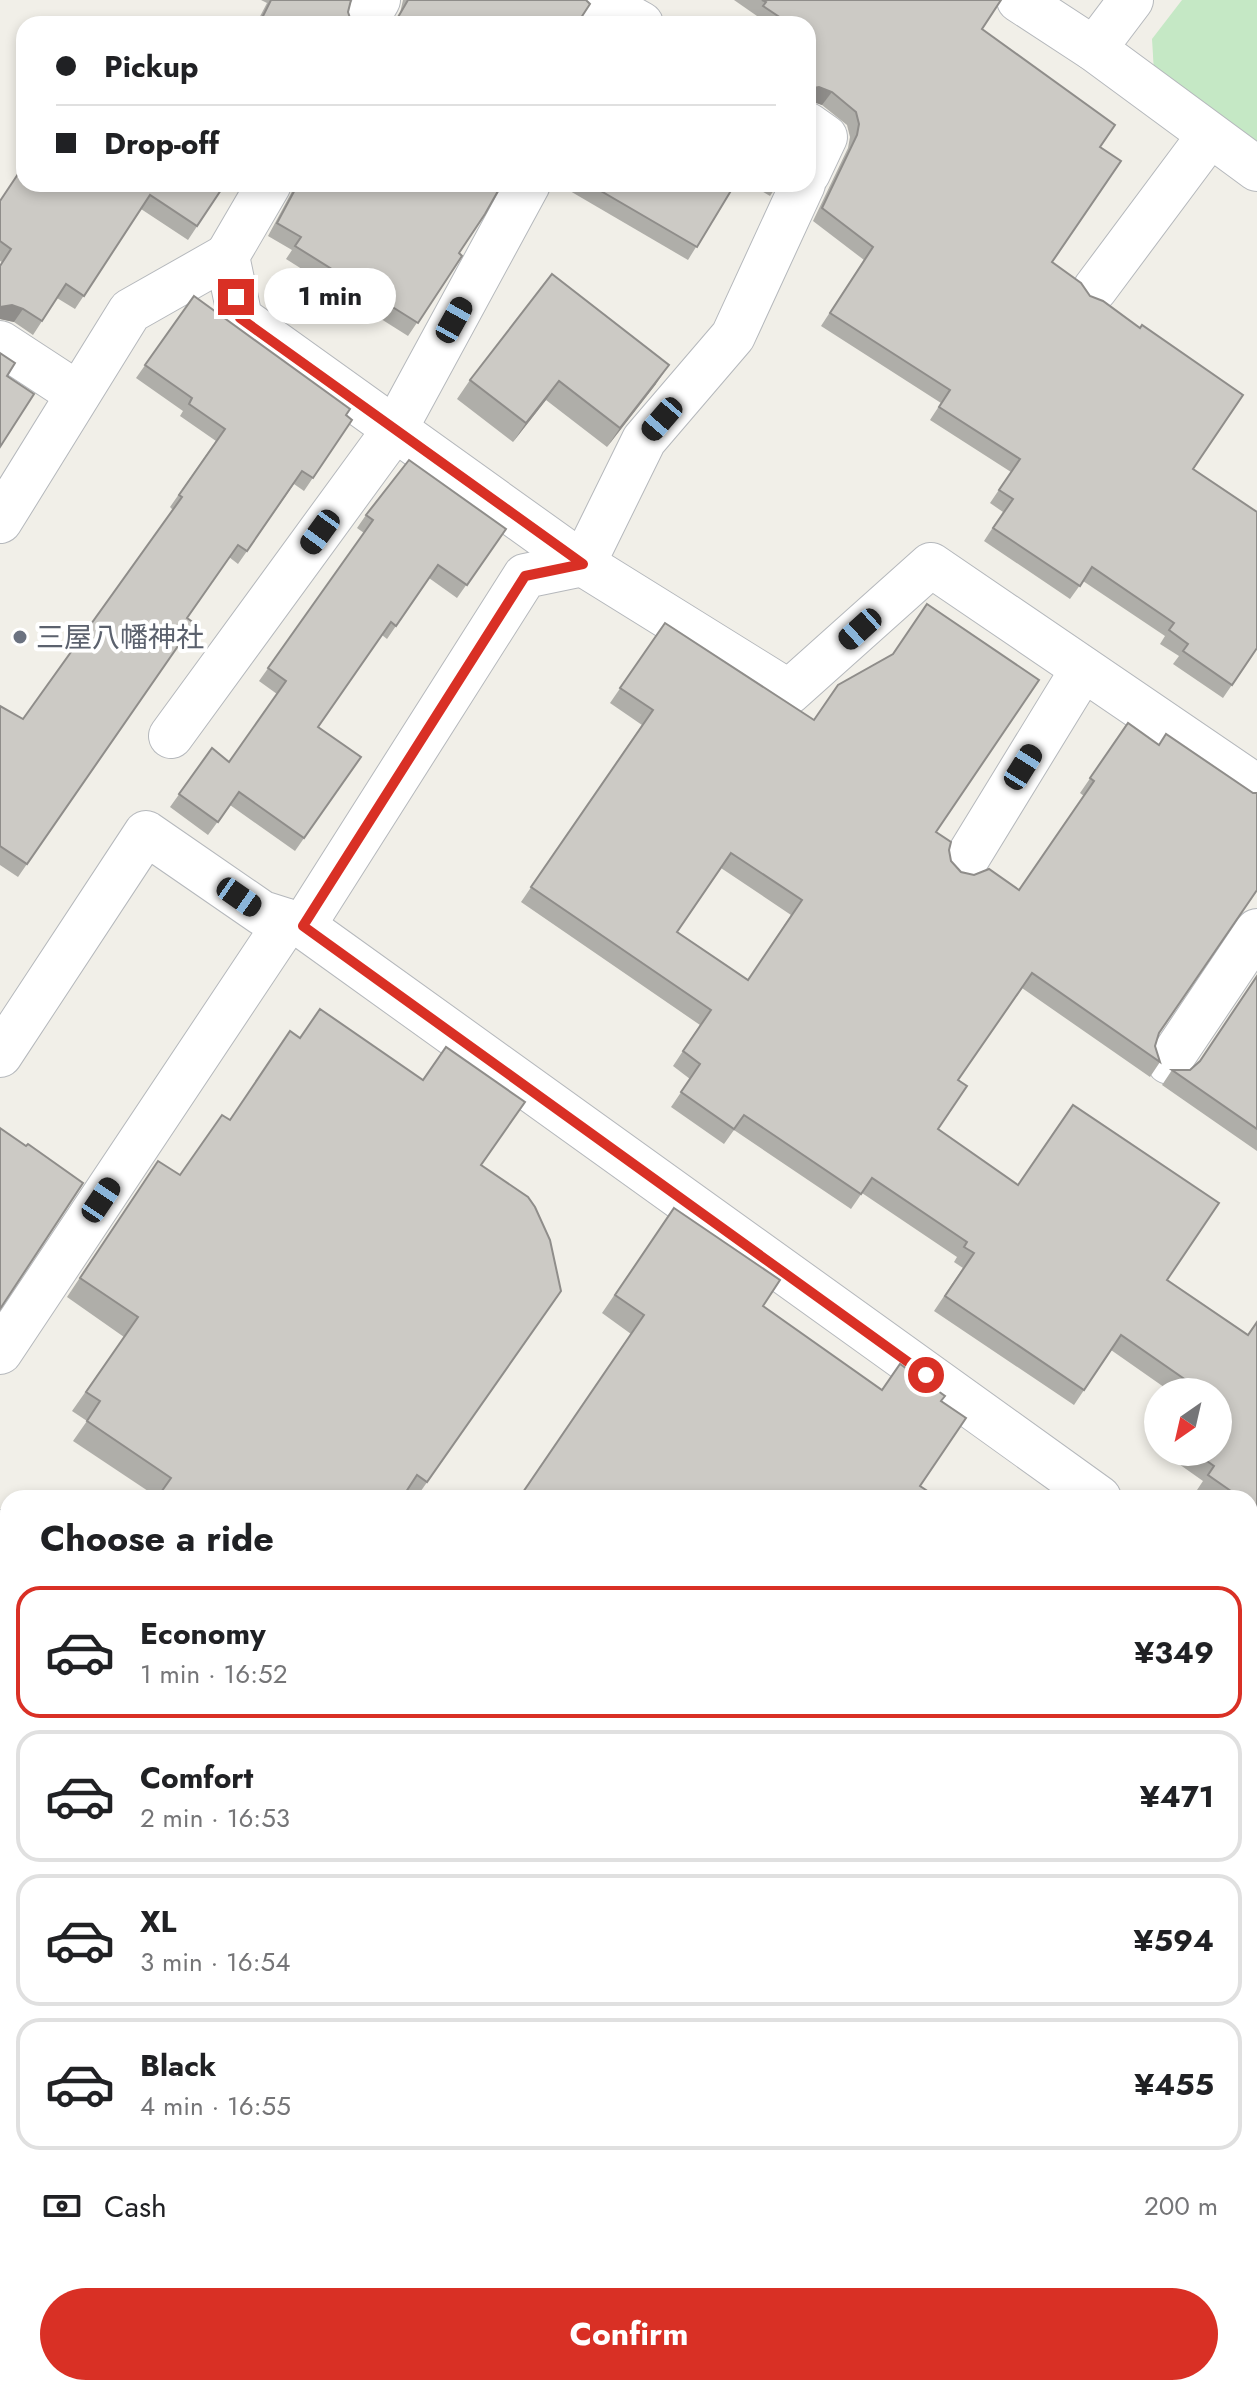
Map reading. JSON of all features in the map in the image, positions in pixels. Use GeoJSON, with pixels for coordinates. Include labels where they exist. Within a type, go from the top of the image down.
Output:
{"type":"FeatureCollection","features":[{"type":"Feature","properties":{"kind":"street"},"geometry":{"type":"LineString","coordinates":[[598,0],[627,16]]}},
{"type":"Feature","properties":{"kind":"street"},"geometry":{"type":"LineString","coordinates":[[1019,0],[1094,49],[1257,169]]}},
{"type":"Feature","properties":{"kind":"street"},"geometry":{"type":"LineString","coordinates":[[1094,49],[1131,0]]}},
{"type":"Feature","properties":{"kind":"street"},"geometry":{"type":"LineString","coordinates":[[816,131],[825,137],[816,156]]}},
{"type":"Feature","properties":{"kind":"street"},"geometry":{"type":"LineString","coordinates":[[1095,289],[1209,136]]}},
{"type":"Feature","properties":{"kind":"street"},"geometry":{"type":"LineString","coordinates":[[0,521],[130,311],[227,256],[264,192]]}},
{"type":"Feature","properties":{"kind":"street"},"geometry":{"type":"LineString","coordinates":[[171,736],[395,429],[524,192]]}},
{"type":"Feature","properties":{"kind":"street"},"geometry":{"type":"LineString","coordinates":[[583,564],[644,440],[733,336],[799,192]]}},
{"type":"Feature","properties":{"kind":"street"},"geometry":{"type":"LineString","coordinates":[[227,256],[240,318],[583,564],[789,692],[931,565],[1257,787]]}},
{"type":"Feature","properties":{"kind":"street"},"geometry":{"type":"LineString","coordinates":[[0,343],[78,394]]}},
{"type":"Feature","properties":{"kind":"street"},"geometry":{"type":"LineString","coordinates":[[0,1352],[295,924],[525,576],[583,564]]}},
{"type":"Feature","properties":{"kind":"street"},"geometry":{"type":"LineString","coordinates":[[963,865],[1083,669]]}},
{"type":"Feature","properties":{"kind":"street"},"geometry":{"type":"LineString","coordinates":[[0,1055],[146,833],[262,913],[295,924],[1088,1490]]}},
{"type":"Feature","properties":{"kind":"street"},"geometry":{"type":"LineString","coordinates":[[1169,1062],[1257,931]]}},
{"type":"Feature","properties":{"kind":"green space"},"geometry":{"type":"Polygon","coordinates":[[[1182,0],[1257,0],[1257,141],[1154,72],[1152,39],[1182,0]]]}},
{"type":"Feature","properties":{"kind":"building"},"geometry":{"type":"Polygon","coordinates":[[[271,0],[351,0],[349,16],[263,16],[271,0]]]}},
{"type":"Feature","properties":{"kind":"building"},"geometry":{"type":"Polygon","coordinates":[[[408,0],[586,0],[590,4],[582,16],[399,16],[408,0]]]}},
{"type":"Feature","properties":{"kind":"building"},"geometry":{"type":"Polygon","coordinates":[[[762,0],[1001,0],[982,29],[1115,125],[1100,147],[1121,161],[1052,262],[1081,283],[1090,296],[1103,301],[1140,328],[1142,325],[1243,395],[1193,469],[1257,512],[1257,648],[1232,685],[1183,651],[1188,644],[1169,630],[1174,623],[1092,567],[1080,586],[993,528],[1013,499],[999,490],[1020,459],[939,407],[950,390],[830,313],[873,247],[822,208],[857,135],[859,124],[856,112],[832,92],[816,88],[816,16],[778,16],[763,6],[766,2],[762,0]]]}},
{"type":"Feature","properties":{"kind":"building"},"geometry":{"type":"Polygon","coordinates":[[[16,177],[16,192],[220,192],[197,226],[150,195],[84,296],[66,284],[42,321],[12,305],[0,307],[0,266],[11,249],[0,241],[0,201],[16,177]]]}},
{"type":"Feature","properties":{"kind":"building"},"geometry":{"type":"Polygon","coordinates":[[[294,192],[497,192],[459,253],[462,256],[418,323],[295,246],[301,237],[277,223],[294,192]]]}},
{"type":"Feature","properties":{"kind":"building"},"geometry":{"type":"Polygon","coordinates":[[[603,192],[730,192],[697,247],[603,192]]]}},
{"type":"Feature","properties":{"kind":"building"},"geometry":{"type":"Polygon","coordinates":[[[552,274],[669,365],[620,428],[559,381],[526,423],[470,380],[552,274]]]}},
{"type":"Feature","properties":{"kind":"building"},"geometry":{"type":"Polygon","coordinates":[[[194,296],[350,409],[346,415],[352,420],[313,478],[302,471],[247,551],[238,545],[187,618],[194,623],[27,864],[0,846],[0,706],[23,719],[182,497],[179,495],[225,429],[189,404],[192,398],[145,365],[194,296]]]}},
{"type":"Feature","properties":{"kind":"building"},"geometry":{"type":"Polygon","coordinates":[[[0,353],[15,363],[7,376],[34,394],[0,447],[0,353]]]}},
{"type":"Feature","properties":{"kind":"building"},"geometry":{"type":"Polygon","coordinates":[[[409,460],[506,529],[467,585],[438,565],[396,626],[391,622],[318,727],[361,757],[304,838],[239,792],[218,822],[179,794],[212,748],[229,762],[286,681],[268,668],[373,520],[366,515],[409,460]]]}},
{"type":"Feature","properties":{"kind":"building"},"geometry":{"type":"Polygon","coordinates":[[[927,604],[1039,680],[936,832],[951,842],[951,861],[961,872],[974,875],[989,869],[1019,890],[1094,781],[1090,778],[1128,723],[1159,745],[1166,734],[1257,793],[1257,890],[1159,1033],[1155,1046],[1160,1062],[1032,973],[958,1080],[967,1086],[938,1129],[1018,1185],[1073,1105],[1219,1203],[1167,1280],[1248,1335],[1257,1322],[1257,1490],[1230,1490],[1208,1475],[1214,1466],[1232,1466],[1232,1378],[1183,1378],[1121,1335],[1084,1390],[945,1296],[974,1253],[964,1247],[967,1242],[872,1178],[861,1194],[744,1115],[734,1129],[681,1092],[700,1064],[683,1051],[711,1010],[531,887],[653,710],[620,688],[665,623],[814,720],[838,685],[893,654],[927,604]],[[731,853],[677,932],[748,980],[802,900],[731,853]]]}},
{"type":"Feature","properties":{"kind":"building"},"geometry":{"type":"Polygon","coordinates":[[[1257,976],[1257,1129],[1172,1070],[1190,1070],[1200,1061],[1257,976]]]}},
{"type":"Feature","properties":{"kind":"building"},"geometry":{"type":"Polygon","coordinates":[[[320,1009],[423,1080],[446,1047],[525,1102],[481,1165],[528,1197],[535,1207],[550,1240],[561,1291],[427,1482],[417,1475],[407,1490],[163,1490],[171,1478],[87,1421],[100,1401],[86,1392],[138,1317],[80,1278],[158,1161],[180,1175],[222,1115],[230,1120],[290,1031],[300,1038],[320,1009]]]}},
{"type":"Feature","properties":{"kind":"building"},"geometry":{"type":"Polygon","coordinates":[[[0,1128],[83,1183],[0,1309],[0,1128]]]}},
{"type":"Feature","properties":{"kind":"building"},"geometry":{"type":"Polygon","coordinates":[[[674,1208],[780,1280],[763,1306],[882,1390],[900,1364],[945,1396],[941,1401],[966,1418],[920,1486],[926,1490],[524,1490],[644,1315],[615,1295],[674,1208]]]}},
{"type":"Feature","properties":{"kind":"place","name":"三屋八幡神社"},"geometry":{"type":"Point","coordinates":[20,637]}},
{"type":"Feature","properties":{"kind":"route"},"geometry":{"type":"LineString","coordinates":[[236,297],[240,318],[583,564],[525,576],[303,926],[926,1375]]}}]}
